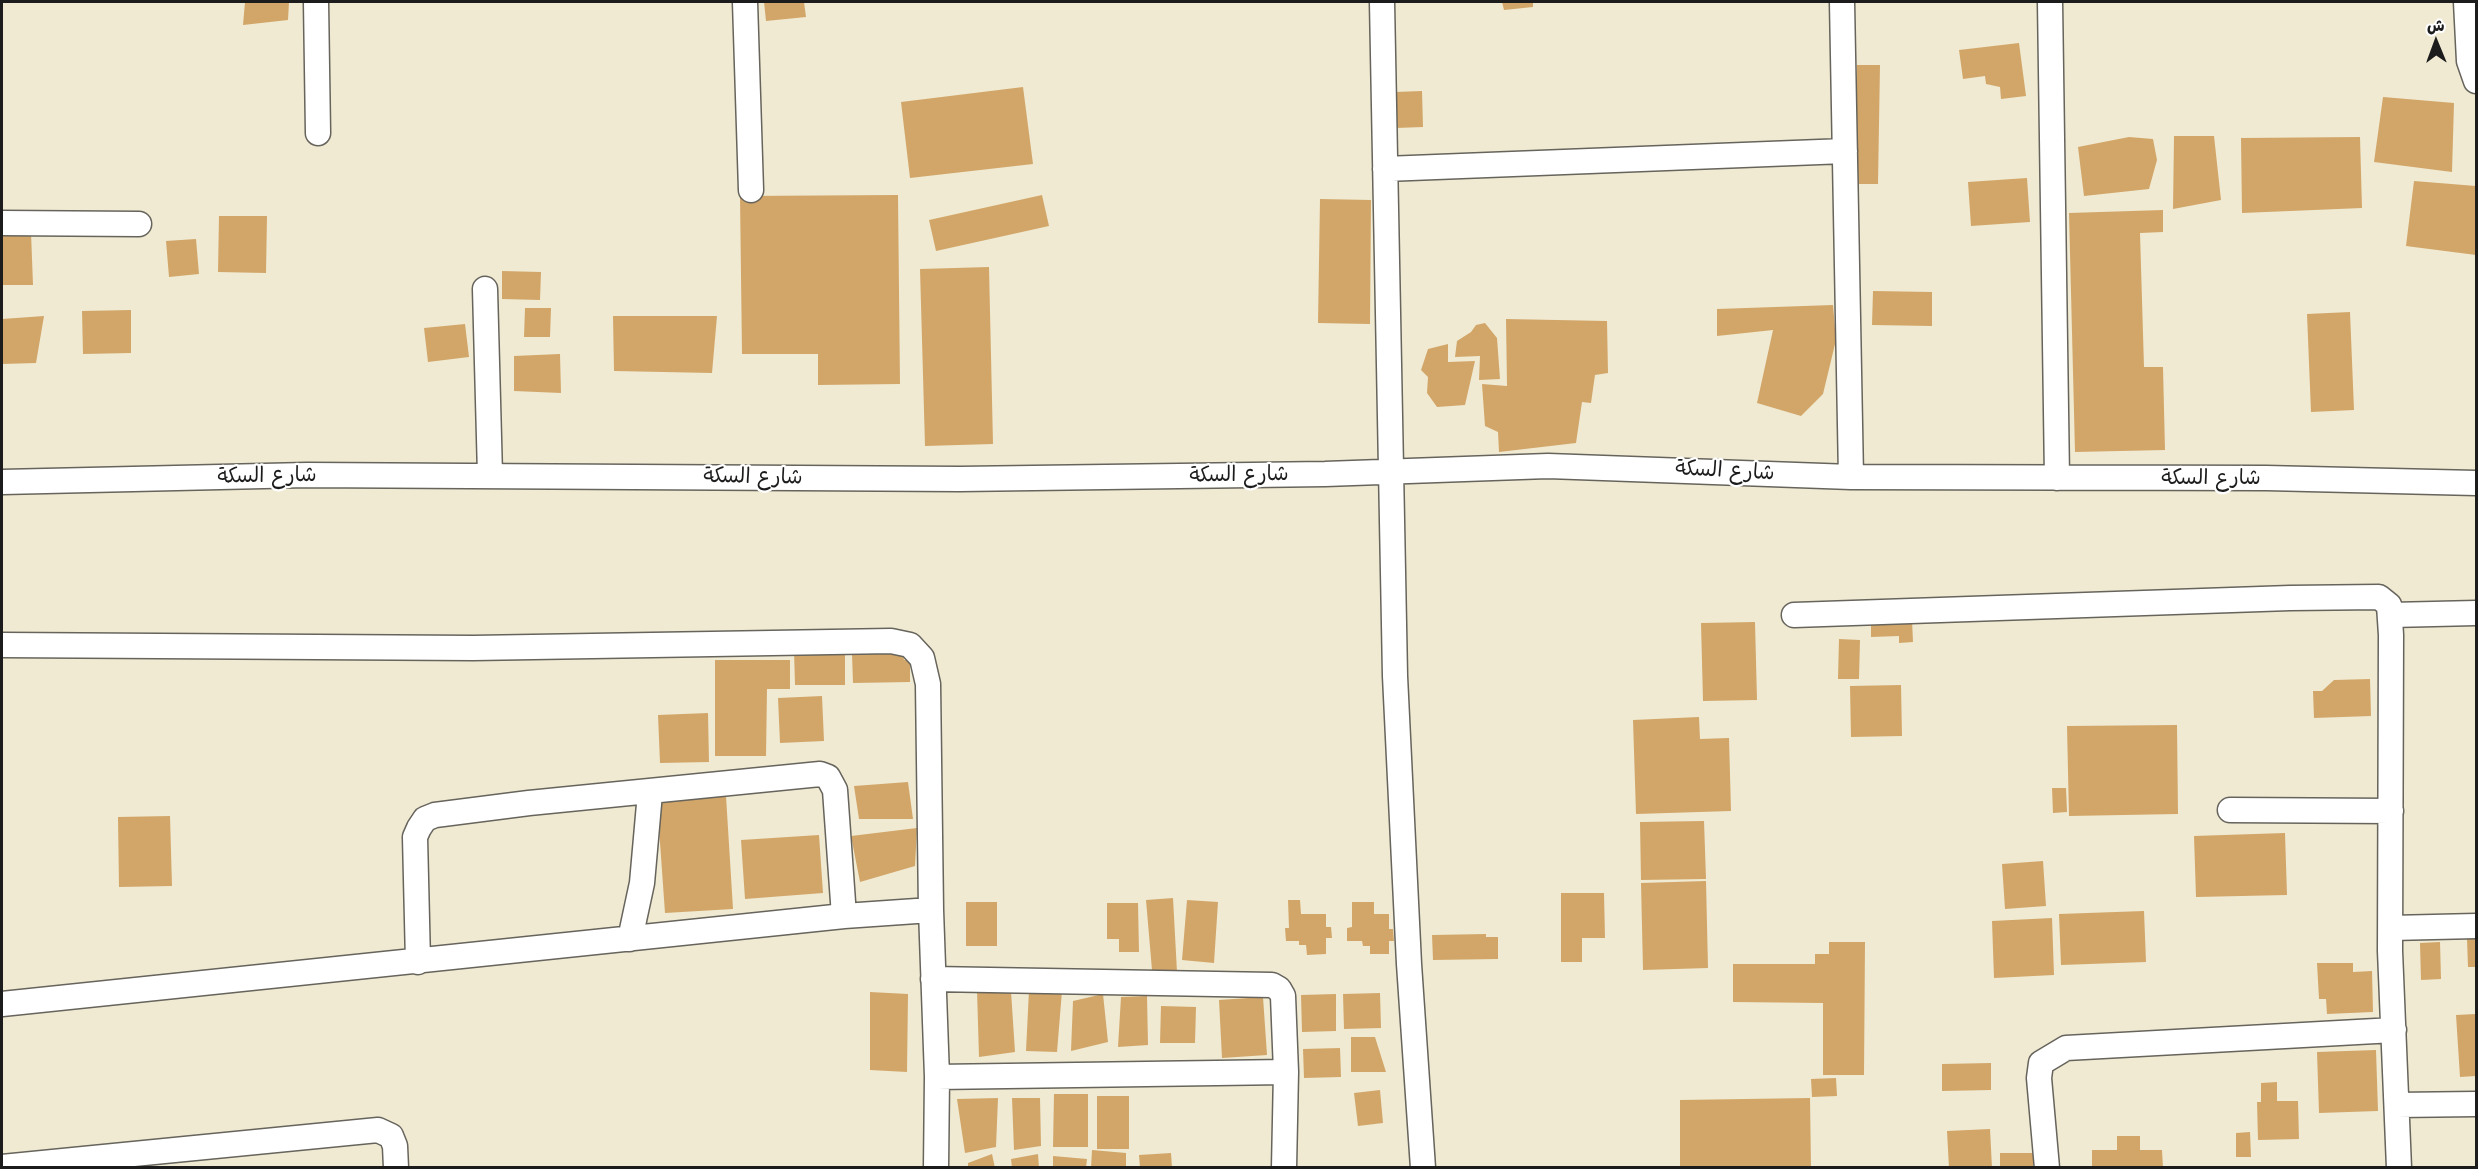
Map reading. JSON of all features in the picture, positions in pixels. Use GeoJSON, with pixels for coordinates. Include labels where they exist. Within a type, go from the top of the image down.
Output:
{"type":"FeatureCollection","features":[{"type":"Feature","properties":{"kind":"street"},"geometry":{"type":"LineString","coordinates":[[316,2],[318,133]]}},
{"type":"Feature","properties":{"kind":"street"},"geometry":{"type":"LineString","coordinates":[[745,2],[751,190]]}},
{"type":"Feature","properties":{"kind":"street"},"geometry":{"type":"LineString","coordinates":[[1382,2],[1389,471],[1401,809],[1423,1167]]}},
{"type":"Feature","properties":{"kind":"street"},"geometry":{"type":"LineString","coordinates":[[1842,2],[1851,477]]}},
{"type":"Feature","properties":{"kind":"street"},"geometry":{"type":"LineString","coordinates":[[2050,2],[2057,478]]}},
{"type":"Feature","properties":{"kind":"street"},"geometry":{"type":"LineString","coordinates":[[2466,2],[2469,61],[2476,81]]}},
{"type":"Feature","properties":{"kind":"street"},"geometry":{"type":"LineString","coordinates":[[1385,169],[1845,152]]}},
{"type":"Feature","properties":{"kind":"street"},"geometry":{"type":"LineString","coordinates":[[2,223],[139,224]]}},
{"type":"Feature","properties":{"kind":"street"},"geometry":{"type":"LineString","coordinates":[[485,289],[490,475]]}},
{"type":"Feature","properties":{"kind":"street","name":"شارع السكة"},"geometry":{"type":"LineString","coordinates":[[2,482],[307,475],[960,479],[1325,474],[1572,466],[1851,477],[2476,483]]}},
{"type":"Feature","properties":{"kind":"street"},"geometry":{"type":"LineString","coordinates":[[1794,615],[2368,597],[2379,597],[2389,605],[2391,615],[2390,951],[2399,1167]]}},
{"type":"Feature","properties":{"kind":"street"},"geometry":{"type":"LineString","coordinates":[[2391,615],[2476,613]]}},
{"type":"Feature","properties":{"kind":"street"},"geometry":{"type":"LineString","coordinates":[[2,645],[473,648],[891,641],[910,645],[922,658],[928,684],[931,910],[937,1077],[936,1167]]}},
{"type":"Feature","properties":{"kind":"street"},"geometry":{"type":"LineString","coordinates":[[418,962],[415,837],[425,819],[435,815],[529,803],[650,793],[820,774],[828,777],[835,790],[844,916]]}},
{"type":"Feature","properties":{"kind":"street"},"geometry":{"type":"LineString","coordinates":[[630,939],[642,883],[650,793]]}},
{"type":"Feature","properties":{"kind":"street"},"geometry":{"type":"LineString","coordinates":[[2230,810],[2391,811]]}},
{"type":"Feature","properties":{"kind":"street"},"geometry":{"type":"LineString","coordinates":[[2,1004],[844,916],[931,910]]}},
{"type":"Feature","properties":{"kind":"street"},"geometry":{"type":"LineString","coordinates":[[2391,928],[2476,926]]}},
{"type":"Feature","properties":{"kind":"street"},"geometry":{"type":"LineString","coordinates":[[933,979],[1272,985],[1280,989],[1283,996],[1286,1072],[1284,1167]]}},
{"type":"Feature","properties":{"kind":"street"},"geometry":{"type":"LineString","coordinates":[[2047,1167],[2039,1078],[2041,1063],[2066,1048],[2394,1030]]}},
{"type":"Feature","properties":{"kind":"street"},"geometry":{"type":"LineString","coordinates":[[937,1077],[1286,1072]]}},
{"type":"Feature","properties":{"kind":"street"},"geometry":{"type":"LineString","coordinates":[[2397,1105],[2476,1104]]}},
{"type":"Feature","properties":{"kind":"street"},"geometry":{"type":"LineString","coordinates":[[2,1167],[175,1159],[378,1130],[391,1136],[395,1146],[396,1167]]}},
{"type":"Feature","properties":{"kind":"building"},"geometry":{"type":"Polygon","coordinates":[[[245,2],[289,2],[288,20],[243,25],[245,2]]]}},
{"type":"Feature","properties":{"kind":"building"},"geometry":{"type":"Polygon","coordinates":[[[764,2],[804,2],[806,17],[766,21],[764,2]]]}},
{"type":"Feature","properties":{"kind":"building"},"geometry":{"type":"Polygon","coordinates":[[[1502,2],[1533,2],[1533,7],[1504,10],[1502,2]]]}},
{"type":"Feature","properties":{"kind":"building"},"geometry":{"type":"Polygon","coordinates":[[[2019,43],[2026,96],[2001,99],[2000,87],[1986,84],[1985,76],[1963,79],[1959,50],[2019,43]]]}},
{"type":"Feature","properties":{"kind":"building"},"geometry":{"type":"Polygon","coordinates":[[[1857,65],[1880,65],[1878,184],[1855,184],[1857,65]]]}},
{"type":"Feature","properties":{"kind":"building"},"geometry":{"type":"Polygon","coordinates":[[[1023,87],[1033,164],[910,178],[901,102],[1023,87]]]}},
{"type":"Feature","properties":{"kind":"building"},"geometry":{"type":"Polygon","coordinates":[[[1422,91],[1423,127],[1396,128],[1395,92],[1422,91]]]}},
{"type":"Feature","properties":{"kind":"building"},"geometry":{"type":"Polygon","coordinates":[[[2383,97],[2454,103],[2452,172],[2374,162],[2383,97]]]}},
{"type":"Feature","properties":{"kind":"building"},"geometry":{"type":"Polygon","coordinates":[[[2174,136],[2214,136],[2221,200],[2173,209],[2174,136]]]}},
{"type":"Feature","properties":{"kind":"building"},"geometry":{"type":"Polygon","coordinates":[[[2129,137],[2153,139],[2157,160],[2149,189],[2084,196],[2078,147],[2129,137]]]}},
{"type":"Feature","properties":{"kind":"building"},"geometry":{"type":"Polygon","coordinates":[[[2360,137],[2362,208],[2242,213],[2241,138],[2360,137]]]}},
{"type":"Feature","properties":{"kind":"building"},"geometry":{"type":"Polygon","coordinates":[[[2027,178],[2030,222],[1971,226],[1968,182],[2027,178]]]}},
{"type":"Feature","properties":{"kind":"building"},"geometry":{"type":"Polygon","coordinates":[[[2414,181],[2476,186],[2476,255],[2406,246],[2414,181]]]}},
{"type":"Feature","properties":{"kind":"building"},"geometry":{"type":"Polygon","coordinates":[[[898,195],[900,384],[818,385],[818,354],[742,354],[740,196],[898,195]]]}},
{"type":"Feature","properties":{"kind":"building"},"geometry":{"type":"Polygon","coordinates":[[[1042,195],[1049,226],[936,251],[929,220],[1042,195]]]}},
{"type":"Feature","properties":{"kind":"building"},"geometry":{"type":"Polygon","coordinates":[[[1320,199],[1371,200],[1370,324],[1318,323],[1320,199]]]}},
{"type":"Feature","properties":{"kind":"building"},"geometry":{"type":"Polygon","coordinates":[[[2163,210],[2163,232],[2140,233],[2144,367],[2163,367],[2165,450],[2075,452],[2069,213],[2163,210]]]}},
{"type":"Feature","properties":{"kind":"building"},"geometry":{"type":"Polygon","coordinates":[[[219,216],[267,216],[266,273],[218,272],[219,216]]]}},
{"type":"Feature","properties":{"kind":"building"},"geometry":{"type":"Polygon","coordinates":[[[31,232],[33,285],[2,285],[2,233],[31,232]]]}},
{"type":"Feature","properties":{"kind":"building"},"geometry":{"type":"Polygon","coordinates":[[[196,239],[199,274],[169,277],[166,241],[196,239]]]}},
{"type":"Feature","properties":{"kind":"building"},"geometry":{"type":"Polygon","coordinates":[[[989,267],[993,444],[925,446],[920,269],[989,267]]]}},
{"type":"Feature","properties":{"kind":"building"},"geometry":{"type":"Polygon","coordinates":[[[502,271],[541,272],[540,300],[502,299],[502,271]]]}},
{"type":"Feature","properties":{"kind":"building"},"geometry":{"type":"Polygon","coordinates":[[[1873,291],[1932,292],[1932,326],[1872,325],[1873,291]]]}},
{"type":"Feature","properties":{"kind":"building"},"geometry":{"type":"Polygon","coordinates":[[[1833,305],[1836,340],[1823,394],[1801,416],[1757,403],[1773,330],[1717,336],[1717,309],[1833,305]]]}},
{"type":"Feature","properties":{"kind":"building"},"geometry":{"type":"Polygon","coordinates":[[[525,308],[551,308],[550,337],[524,337],[525,308]]]}},
{"type":"Feature","properties":{"kind":"building"},"geometry":{"type":"Polygon","coordinates":[[[131,310],[131,353],[83,354],[82,311],[131,310]]]}},
{"type":"Feature","properties":{"kind":"building"},"geometry":{"type":"Polygon","coordinates":[[[2350,312],[2354,410],[2311,412],[2307,314],[2350,312]]]}},
{"type":"Feature","properties":{"kind":"building"},"geometry":{"type":"Polygon","coordinates":[[[44,316],[36,363],[2,364],[2,319],[44,316]]]}},
{"type":"Feature","properties":{"kind":"building"},"geometry":{"type":"Polygon","coordinates":[[[613,316],[717,316],[712,373],[614,371],[613,316]]]}},
{"type":"Feature","properties":{"kind":"building"},"geometry":{"type":"Polygon","coordinates":[[[1506,319],[1607,321],[1608,373],[1595,375],[1591,403],[1582,402],[1576,443],[1499,452],[1498,432],[1485,426],[1482,384],[1507,386],[1506,319]]]}},
{"type":"Feature","properties":{"kind":"building"},"geometry":{"type":"Polygon","coordinates":[[[1485,323],[1497,338],[1500,379],[1479,380],[1480,356],[1455,357],[1457,341],[1471,332],[1476,325],[1485,323]]]}},
{"type":"Feature","properties":{"kind":"building"},"geometry":{"type":"Polygon","coordinates":[[[465,324],[469,357],[428,362],[424,328],[465,324]]]}},
{"type":"Feature","properties":{"kind":"building"},"geometry":{"type":"Polygon","coordinates":[[[1448,344],[1448,362],[1475,361],[1465,405],[1437,407],[1427,393],[1428,377],[1421,370],[1428,349],[1448,344]]]}},
{"type":"Feature","properties":{"kind":"building"},"geometry":{"type":"Polygon","coordinates":[[[560,354],[561,393],[514,391],[514,356],[560,354]]]}},
{"type":"Feature","properties":{"kind":"building"},"geometry":{"type":"Polygon","coordinates":[[[1912,620],[1913,642],[1899,643],[1899,636],[1871,637],[1871,621],[1912,620]]]}},
{"type":"Feature","properties":{"kind":"building"},"geometry":{"type":"Polygon","coordinates":[[[1755,622],[1757,700],[1703,701],[1701,623],[1755,622]]]}},
{"type":"Feature","properties":{"kind":"building"},"geometry":{"type":"Polygon","coordinates":[[[1839,639],[1860,640],[1859,679],[1838,679],[1839,639]]]}},
{"type":"Feature","properties":{"kind":"building"},"geometry":{"type":"Polygon","coordinates":[[[845,649],[845,685],[795,685],[794,650],[845,649]]]}},
{"type":"Feature","properties":{"kind":"building"},"geometry":{"type":"Polygon","coordinates":[[[903,653],[904,660],[910,659],[910,682],[853,683],[852,654],[903,653]]]}},
{"type":"Feature","properties":{"kind":"building"},"geometry":{"type":"Polygon","coordinates":[[[715,660],[790,660],[790,689],[767,689],[766,756],[715,756],[715,660]]]}},
{"type":"Feature","properties":{"kind":"building"},"geometry":{"type":"Polygon","coordinates":[[[2370,679],[2371,716],[2314,718],[2313,691],[2322,691],[2334,680],[2370,679]]]}},
{"type":"Feature","properties":{"kind":"building"},"geometry":{"type":"Polygon","coordinates":[[[1901,685],[1902,736],[1851,737],[1850,686],[1901,685]]]}},
{"type":"Feature","properties":{"kind":"building"},"geometry":{"type":"Polygon","coordinates":[[[822,696],[824,741],[780,743],[778,698],[822,696]]]}},
{"type":"Feature","properties":{"kind":"building"},"geometry":{"type":"Polygon","coordinates":[[[708,713],[709,762],[660,763],[658,715],[708,713]]]}},
{"type":"Feature","properties":{"kind":"building"},"geometry":{"type":"Polygon","coordinates":[[[1699,717],[1700,739],[1729,738],[1731,811],[1636,814],[1633,720],[1699,717]]]}},
{"type":"Feature","properties":{"kind":"building"},"geometry":{"type":"Polygon","coordinates":[[[2177,725],[2178,814],[2069,816],[2067,726],[2177,725]]]}},
{"type":"Feature","properties":{"kind":"building"},"geometry":{"type":"Polygon","coordinates":[[[908,782],[913,819],[859,819],[854,786],[908,782]]]}},
{"type":"Feature","properties":{"kind":"building"},"geometry":{"type":"Polygon","coordinates":[[[2052,788],[2066,788],[2067,812],[2053,813],[2052,788]]]}},
{"type":"Feature","properties":{"kind":"building"},"geometry":{"type":"Polygon","coordinates":[[[726,796],[733,909],[665,913],[657,800],[726,796]]]}},
{"type":"Feature","properties":{"kind":"building"},"geometry":{"type":"Polygon","coordinates":[[[170,816],[172,886],[119,887],[118,817],[170,816]]]}},
{"type":"Feature","properties":{"kind":"building"},"geometry":{"type":"Polygon","coordinates":[[[1704,821],[1706,879],[1641,880],[1640,822],[1704,821]]]}},
{"type":"Feature","properties":{"kind":"building"},"geometry":{"type":"Polygon","coordinates":[[[917,828],[915,866],[860,882],[851,836],[917,828]]]}},
{"type":"Feature","properties":{"kind":"building"},"geometry":{"type":"Polygon","coordinates":[[[2285,833],[2287,895],[2196,897],[2194,836],[2285,833]]]}},
{"type":"Feature","properties":{"kind":"building"},"geometry":{"type":"Polygon","coordinates":[[[819,835],[823,893],[745,899],[741,840],[819,835]]]}},
{"type":"Feature","properties":{"kind":"building"},"geometry":{"type":"Polygon","coordinates":[[[2043,861],[2046,906],[2005,909],[2002,864],[2043,861]]]}},
{"type":"Feature","properties":{"kind":"building"},"geometry":{"type":"Polygon","coordinates":[[[1706,881],[1708,968],[1643,970],[1641,883],[1706,881]]]}},
{"type":"Feature","properties":{"kind":"building"},"geometry":{"type":"Polygon","coordinates":[[[1561,893],[1604,893],[1605,938],[1582,938],[1582,962],[1561,962],[1561,893]]]}},
{"type":"Feature","properties":{"kind":"building"},"geometry":{"type":"Polygon","coordinates":[[[1173,898],[1177,972],[1152,970],[1146,900],[1173,898]]]}},
{"type":"Feature","properties":{"kind":"building"},"geometry":{"type":"Polygon","coordinates":[[[1187,900],[1218,902],[1214,963],[1182,960],[1187,900]]]}},
{"type":"Feature","properties":{"kind":"building"},"geometry":{"type":"Polygon","coordinates":[[[1288,900],[1300,900],[1301,914],[1326,914],[1326,927],[1331,927],[1332,938],[1326,938],[1326,954],[1307,955],[1306,945],[1299,945],[1299,941],[1286,941],[1285,928],[1289,928],[1288,900]]]}},
{"type":"Feature","properties":{"kind":"building"},"geometry":{"type":"Polygon","coordinates":[[[966,902],[997,902],[997,946],[966,946],[966,902]]]}},
{"type":"Feature","properties":{"kind":"building"},"geometry":{"type":"Polygon","coordinates":[[[1352,902],[1374,902],[1374,914],[1389,914],[1389,929],[1393,929],[1394,941],[1389,941],[1389,954],[1370,954],[1370,946],[1363,946],[1362,941],[1347,941],[1347,928],[1352,927],[1352,902]]]}},
{"type":"Feature","properties":{"kind":"building"},"geometry":{"type":"Polygon","coordinates":[[[1107,903],[1138,903],[1139,952],[1119,952],[1119,939],[1107,939],[1107,903]]]}},
{"type":"Feature","properties":{"kind":"building"},"geometry":{"type":"Polygon","coordinates":[[[2144,911],[2146,962],[2061,965],[2059,914],[2144,911]]]}},
{"type":"Feature","properties":{"kind":"building"},"geometry":{"type":"Polygon","coordinates":[[[2052,918],[2054,975],[1994,978],[1992,921],[2052,918]]]}},
{"type":"Feature","properties":{"kind":"building"},"geometry":{"type":"Polygon","coordinates":[[[1486,934],[1486,937],[1498,937],[1498,959],[1433,960],[1432,935],[1486,934]]]}},
{"type":"Feature","properties":{"kind":"building"},"geometry":{"type":"Polygon","coordinates":[[[2476,938],[2476,967],[2468,967],[2467,939],[2476,938]]]}},
{"type":"Feature","properties":{"kind":"building"},"geometry":{"type":"Polygon","coordinates":[[[1829,942],[1865,942],[1864,1075],[1823,1075],[1823,1003],[1733,1002],[1733,964],[1815,964],[1815,954],[1829,954],[1829,942]]]}},
{"type":"Feature","properties":{"kind":"building"},"geometry":{"type":"Polygon","coordinates":[[[2440,942],[2441,979],[2421,980],[2420,943],[2440,942]]]}},
{"type":"Feature","properties":{"kind":"building"},"geometry":{"type":"Polygon","coordinates":[[[2317,963],[2353,963],[2353,972],[2372,971],[2373,1012],[2327,1014],[2326,999],[2319,999],[2317,963]]]}},
{"type":"Feature","properties":{"kind":"building"},"geometry":{"type":"Polygon","coordinates":[[[977,990],[1011,991],[1015,1052],[979,1057],[977,990]]]}},
{"type":"Feature","properties":{"kind":"building"},"geometry":{"type":"Polygon","coordinates":[[[1029,990],[1062,991],[1057,1052],[1026,1051],[1029,990]]]}},
{"type":"Feature","properties":{"kind":"building"},"geometry":{"type":"Polygon","coordinates":[[[870,992],[908,994],[907,1072],[870,1070],[870,992]]]}},
{"type":"Feature","properties":{"kind":"building"},"geometry":{"type":"Polygon","coordinates":[[[1380,993],[1381,1028],[1344,1029],[1343,994],[1380,993]]]}},
{"type":"Feature","properties":{"kind":"building"},"geometry":{"type":"Polygon","coordinates":[[[1103,994],[1108,1042],[1071,1051],[1073,1001],[1103,994]]]}},
{"type":"Feature","properties":{"kind":"building"},"geometry":{"type":"Polygon","coordinates":[[[1336,994],[1336,1031],[1302,1032],[1301,995],[1336,994]]]}},
{"type":"Feature","properties":{"kind":"building"},"geometry":{"type":"Polygon","coordinates":[[[1147,996],[1148,1045],[1118,1047],[1121,997],[1147,996]]]}},
{"type":"Feature","properties":{"kind":"building"},"geometry":{"type":"Polygon","coordinates":[[[1263,997],[1267,1055],[1222,1058],[1219,1000],[1263,997]]]}},
{"type":"Feature","properties":{"kind":"building"},"geometry":{"type":"Polygon","coordinates":[[[1161,1006],[1196,1007],[1195,1043],[1160,1043],[1161,1006]]]}},
{"type":"Feature","properties":{"kind":"building"},"geometry":{"type":"Polygon","coordinates":[[[2476,1014],[2476,1076],[2460,1077],[2456,1015],[2476,1014]]]}},
{"type":"Feature","properties":{"kind":"building"},"geometry":{"type":"Polygon","coordinates":[[[1351,1037],[1375,1037],[1386,1072],[1351,1072],[1351,1037]]]}},
{"type":"Feature","properties":{"kind":"building"},"geometry":{"type":"Polygon","coordinates":[[[1340,1048],[1341,1077],[1304,1078],[1303,1049],[1340,1048]]]}},
{"type":"Feature","properties":{"kind":"building"},"geometry":{"type":"Polygon","coordinates":[[[2376,1050],[2378,1111],[2319,1113],[2317,1052],[2376,1050]]]}},
{"type":"Feature","properties":{"kind":"building"},"geometry":{"type":"Polygon","coordinates":[[[1991,1063],[1991,1090],[1942,1091],[1942,1064],[1991,1063]]]}},
{"type":"Feature","properties":{"kind":"building"},"geometry":{"type":"Polygon","coordinates":[[[1836,1078],[1837,1096],[1812,1097],[1811,1079],[1836,1078]]]}},
{"type":"Feature","properties":{"kind":"building"},"geometry":{"type":"Polygon","coordinates":[[[2277,1082],[2277,1101],[2298,1101],[2299,1139],[2258,1140],[2257,1102],[2261,1102],[2261,1083],[2277,1082]]]}},
{"type":"Feature","properties":{"kind":"building"},"geometry":{"type":"Polygon","coordinates":[[[1380,1090],[1383,1123],[1358,1126],[1354,1093],[1380,1090]]]}},
{"type":"Feature","properties":{"kind":"building"},"geometry":{"type":"Polygon","coordinates":[[[1054,1094],[1088,1094],[1088,1147],[1053,1147],[1054,1094]]]}},
{"type":"Feature","properties":{"kind":"building"},"geometry":{"type":"Polygon","coordinates":[[[1097,1096],[1129,1096],[1129,1149],[1097,1149],[1097,1096]]]}},
{"type":"Feature","properties":{"kind":"building"},"geometry":{"type":"Polygon","coordinates":[[[998,1098],[996,1147],[965,1153],[957,1099],[998,1098]]]}},
{"type":"Feature","properties":{"kind":"building"},"geometry":{"type":"Polygon","coordinates":[[[1012,1098],[1040,1098],[1041,1146],[1014,1150],[1012,1098]]]}},
{"type":"Feature","properties":{"kind":"building"},"geometry":{"type":"Polygon","coordinates":[[[1810,1098],[1811,1168],[1680,1168],[1680,1100],[1810,1098]]]}},
{"type":"Feature","properties":{"kind":"building"},"geometry":{"type":"Polygon","coordinates":[[[1990,1129],[1992,1168],[1949,1168],[1947,1131],[1990,1129]]]}},
{"type":"Feature","properties":{"kind":"building"},"geometry":{"type":"Polygon","coordinates":[[[2250,1132],[2251,1157],[2236,1157],[2236,1133],[2250,1132]]]}},
{"type":"Feature","properties":{"kind":"building"},"geometry":{"type":"Polygon","coordinates":[[[2117,1136],[2140,1136],[2140,1150],[2162,1150],[2163,1168],[2092,1168],[2092,1150],[2117,1150],[2117,1136]]]}},
{"type":"Feature","properties":{"kind":"building"},"geometry":{"type":"Polygon","coordinates":[[[1092,1150],[1126,1153],[1126,1168],[1091,1168],[1092,1150]]]}},
{"type":"Feature","properties":{"kind":"building"},"geometry":{"type":"Polygon","coordinates":[[[1171,1153],[1172,1168],[1140,1168],[1139,1155],[1171,1153]]]}},
{"type":"Feature","properties":{"kind":"building"},"geometry":{"type":"Polygon","coordinates":[[[2000,1153],[2033,1153],[2033,1168],[2000,1168],[2000,1153]]]}},
{"type":"Feature","properties":{"kind":"building"},"geometry":{"type":"Polygon","coordinates":[[[992,1154],[995,1168],[968,1168],[968,1163],[992,1154]]]}},
{"type":"Feature","properties":{"kind":"building"},"geometry":{"type":"Polygon","coordinates":[[[1038,1154],[1039,1168],[1012,1168],[1011,1159],[1038,1154]]]}},
{"type":"Feature","properties":{"kind":"building"},"geometry":{"type":"Polygon","coordinates":[[[1053,1156],[1087,1159],[1086,1168],[1053,1168],[1053,1156]]]}}]}
